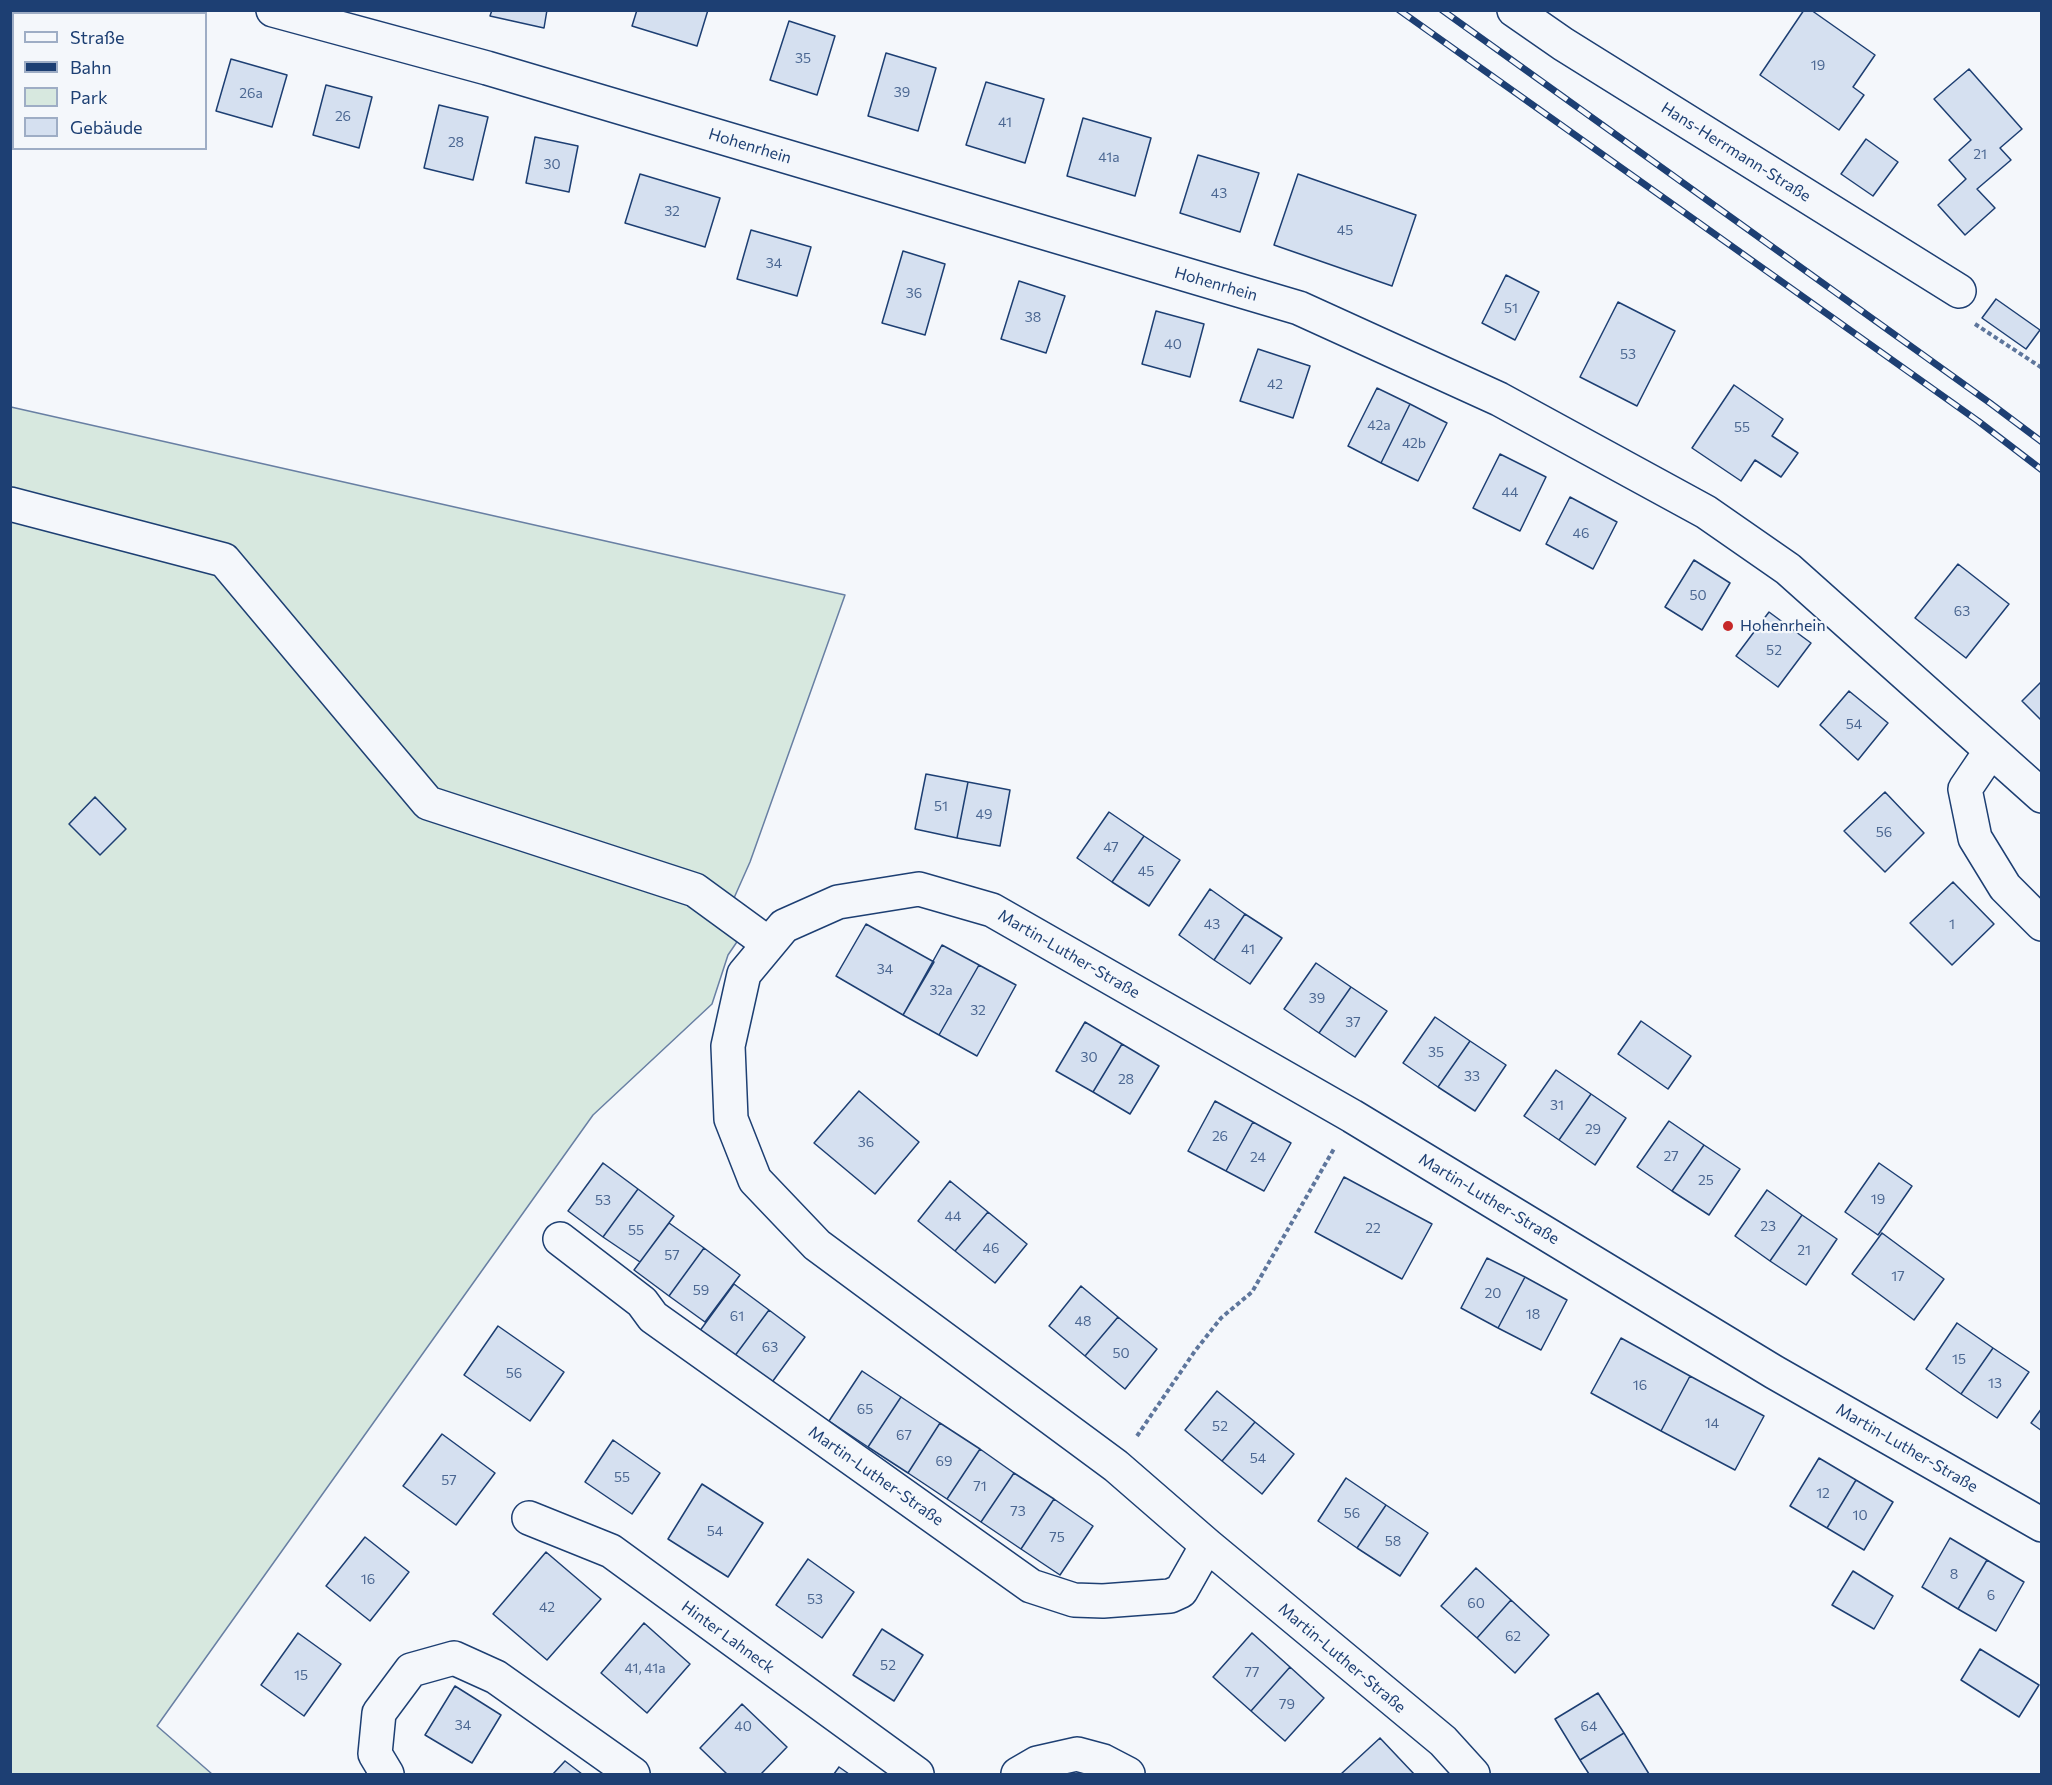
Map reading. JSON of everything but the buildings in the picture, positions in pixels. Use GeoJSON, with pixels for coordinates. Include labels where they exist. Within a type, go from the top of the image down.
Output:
{"type":"FeatureCollection","features":[{"type":"Feature","properties":{"kind":"street","name":"Hohenrhein"},"geometry":{"type":"LineString","coordinates":[[273,10],[487,68],[1299,308],[1499,399],[1706,512],[1788,569],[1990,752],[2042,796]]}},
{"type":"Feature","properties":{"kind":"street","name":"Hans-Herrmann-Straße"},"geometry":{"type":"LineString","coordinates":[[1514,10],[1563,44],[1959,291]]}},
{"type":"Feature","properties":{"kind":"street"},"geometry":{"type":"LineString","coordinates":[[10,504],[224,560],[428,803],[695,890],[769,944]]}},
{"type":"Feature","properties":{"kind":"street"},"geometry":{"type":"LineString","coordinates":[[1990,752],[1965,789],[1976,838],[2006,887],[2042,924]]}},
{"type":"Feature","properties":{"kind":"street","name":"Martin-Luther-Straße"},"geometry":{"type":"LineString","coordinates":[[1473,1774],[1443,1741],[1207,1545],[1116,1466],[817,1245],[755,1180],[731,1119],[728,1046],[744,974],[784,926],[838,902],[919,889],[992,910],[1352,1116],[1774,1372],[2042,1525]]}},
{"type":"Feature","properties":{"kind":"street","name":"Martin-Luther-Straße"},"geometry":{"type":"LineString","coordinates":[[560,1239],[642,1302],[653,1317],[1031,1586],[1074,1600],[1103,1601],[1170,1596],[1181,1591],[1207,1545]]}},
{"type":"Feature","properties":{"kind":"street","name":"Hinter Lahneck"},"geometry":{"type":"LineString","coordinates":[[529,1518],[611,1551],[917,1774]]}},
{"type":"Feature","properties":{"kind":"street"},"geometry":{"type":"LineString","coordinates":[[387,1774],[375,1755],[380,1713],[411,1670],[454,1658],[496,1677],[633,1774]]}},
{"type":"Feature","properties":{"kind":"street"},"geometry":{"type":"LineString","coordinates":[[1018,1774],[1037,1763],[1077,1754],[1103,1761],[1128,1774]]}},
{"type":"Feature","properties":{"kind":"path"},"geometry":{"type":"LineString","coordinates":[[1959,291],[1970,320],[2042,368]]}},
{"type":"Feature","properties":{"kind":"path"},"geometry":{"type":"LineString","coordinates":[[1116,1466],[1195,1351],[1221,1318],[1252,1292],[1352,1116]]}},
{"type":"Feature","properties":{"kind":"green space"},"geometry":{"type":"Polygon","coordinates":[[[11,407],[845,595],[750,862],[726,916],[745,930],[728,955],[712,1004],[593,1115],[157,1726],[212,1774],[11,1774],[11,407]]]}},
{"type":"Feature","properties":{"kind":"railway"},"geometry":{"type":"LineString","coordinates":[[1399,10],[1978,421],[2042,470]]}},
{"type":"Feature","properties":{"kind":"railway"},"geometry":{"type":"LineString","coordinates":[[1442,10],[2042,442]]}},
{"type":"Feature","properties":{"kind":"place","name":"Hohenrhein"},"geometry":{"type":"Point","coordinates":[1728,626]}}]}
